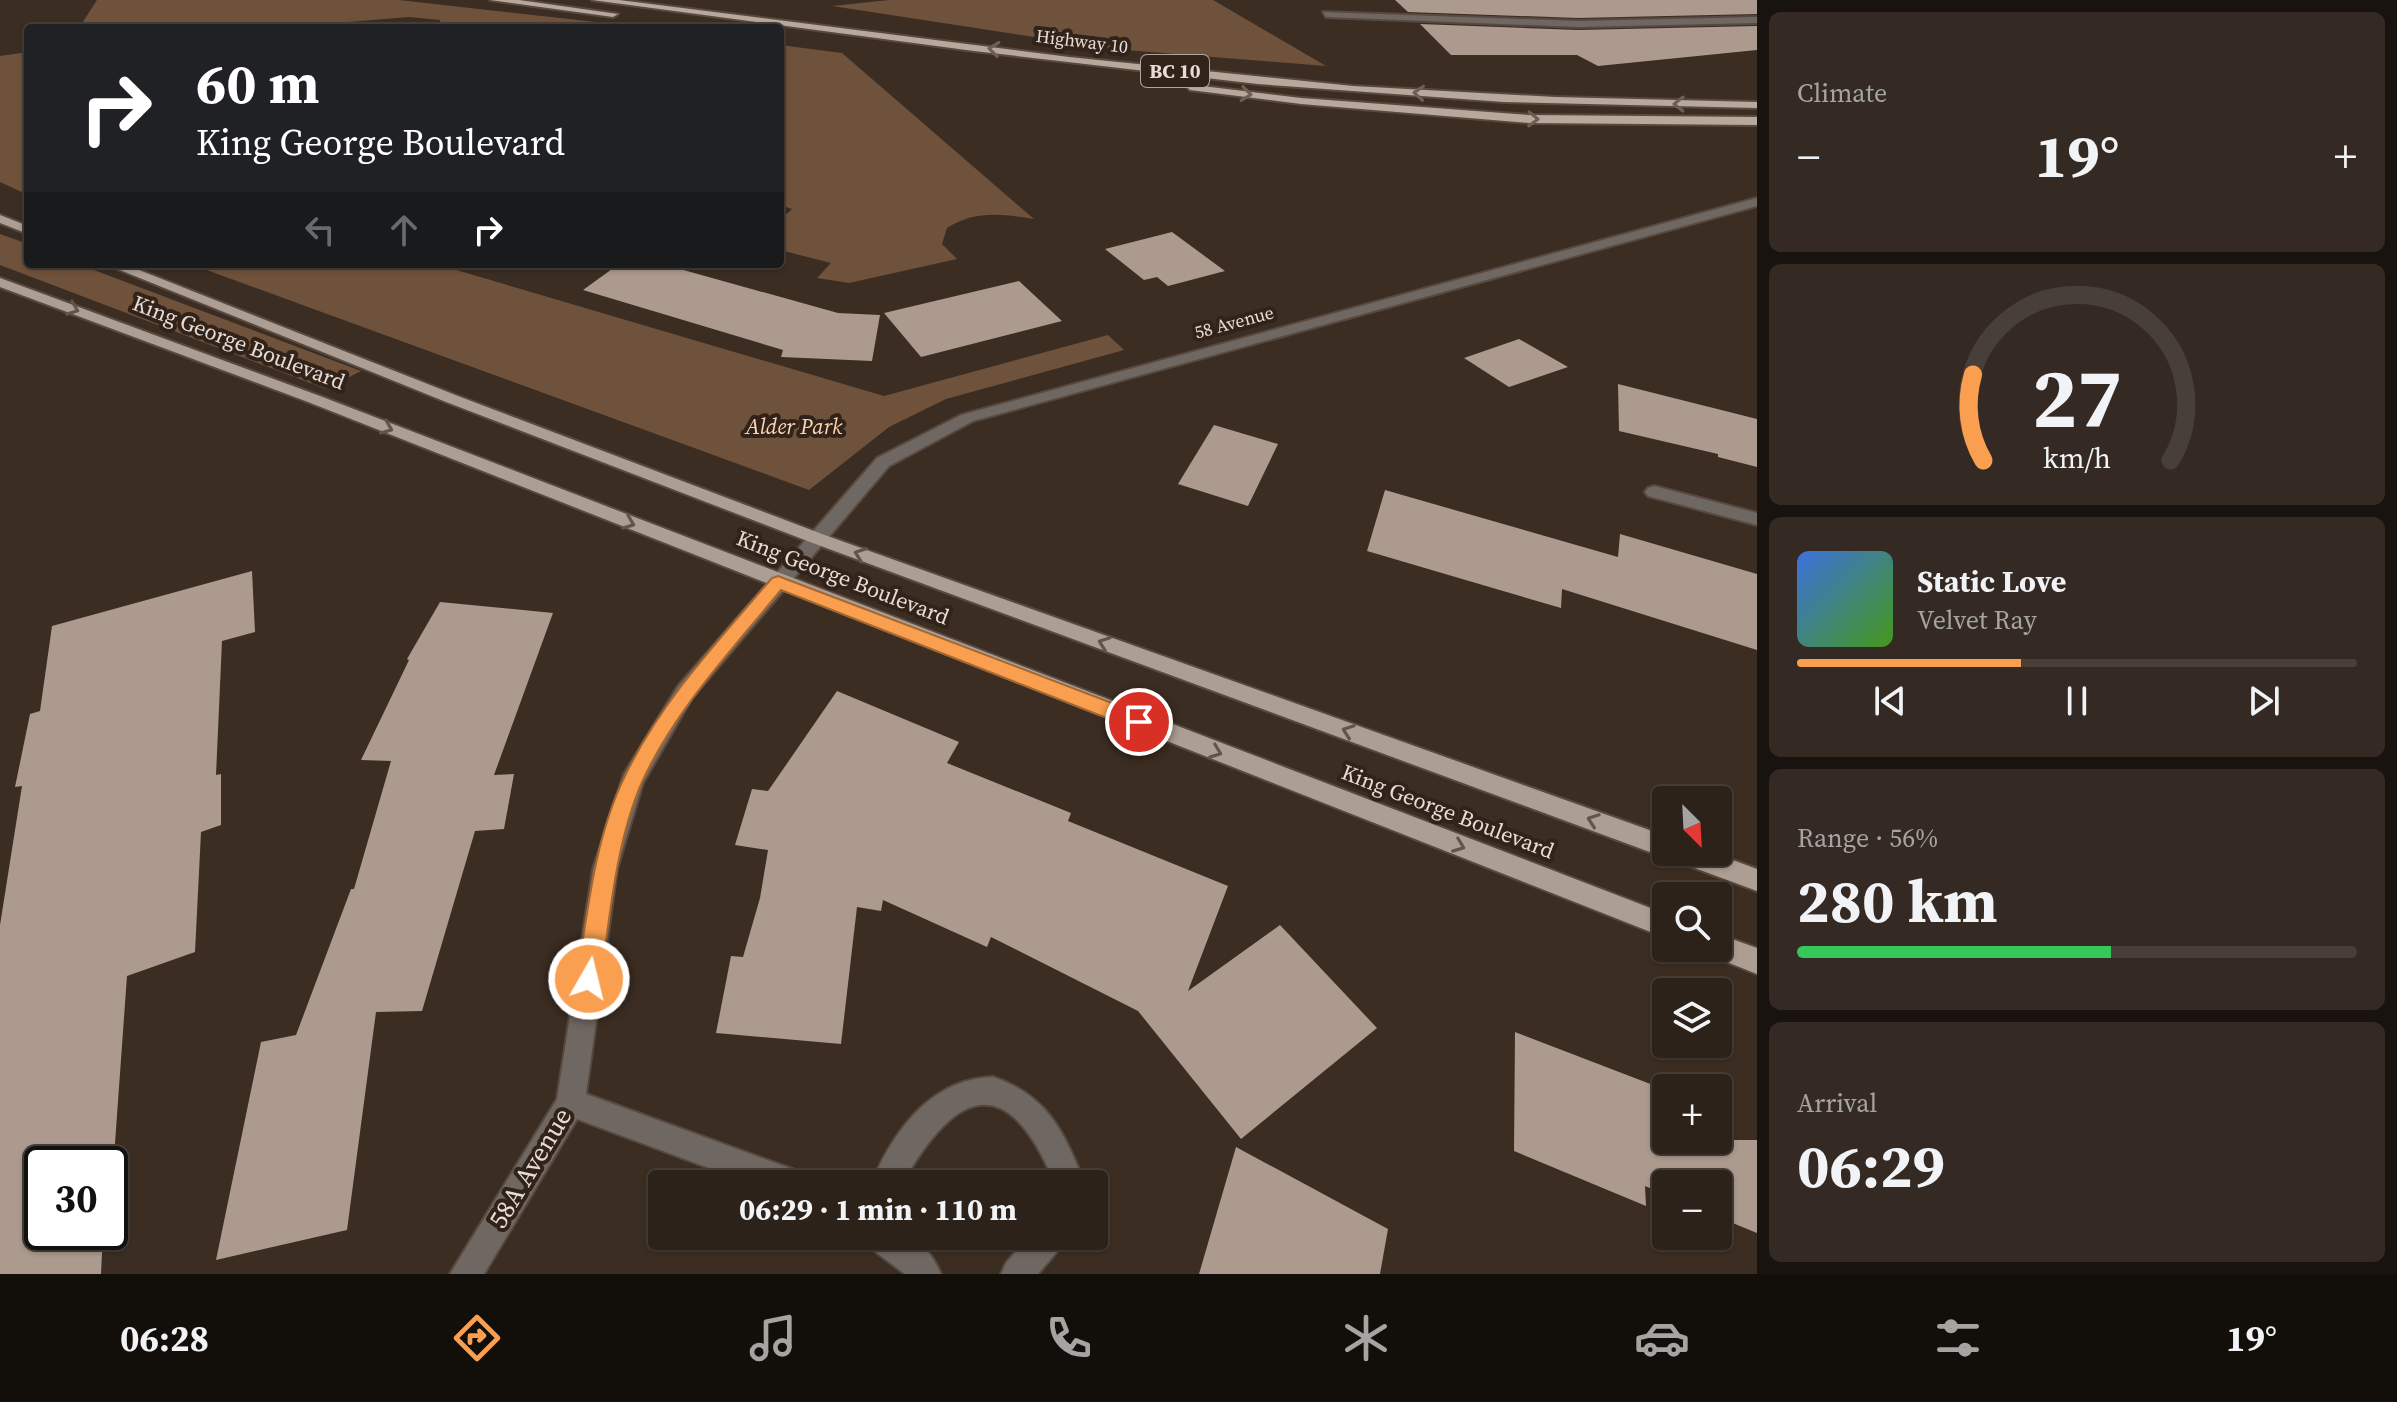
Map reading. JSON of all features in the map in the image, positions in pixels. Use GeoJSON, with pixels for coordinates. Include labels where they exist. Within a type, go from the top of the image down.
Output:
{"type":"FeatureCollection","features":[{"type":"Feature","properties":{"kind":"highway"},"geometry":{"type":"LineString","coordinates":[[495,0],[632,17]]}},
{"type":"Feature","properties":{"kind":"highway","name":"Highway 10"},"geometry":{"type":"LineString","coordinates":[[597,0],[1173,71],[1352,89],[1608,103],[1757,105]]}},
{"type":"Feature","properties":{"kind":"highway"},"geometry":{"type":"LineString","coordinates":[[662,20],[693,24]]}},
{"type":"Feature","properties":{"kind":"highway","name":"Highway 10"},"geometry":{"type":"LineString","coordinates":[[784,36],[1123,79]]}},
{"type":"Feature","properties":{"kind":"highway","name":"BC 10"},"geometry":{"type":"LineString","coordinates":[[1183,87],[1301,101],[1529,119],[1757,121]]}},
{"type":"Feature","properties":{"kind":"main road"},"geometry":{"type":"LineString","coordinates":[[0,219],[24,228]]}},
{"type":"Feature","properties":{"kind":"main road","name":"King George Boulevard"},"geometry":{"type":"LineString","coordinates":[[122,268],[452,399],[816,538],[1652,842]]}},
{"type":"Feature","properties":{"kind":"main road","name":"King George Boulevard"},"geometry":{"type":"LineString","coordinates":[[0,282],[314,399],[1652,921]]}},
{"type":"Feature","properties":{"kind":"main road"},"geometry":{"type":"LineString","coordinates":[[1719,866],[1757,880]]}},
{"type":"Feature","properties":{"kind":"main road"},"geometry":{"type":"LineString","coordinates":[[1732,951],[1757,961]]}},
{"type":"Feature","properties":{"kind":"street"},"geometry":{"type":"LineString","coordinates":[[1326,14],[1578,24],[1757,20]]}},
{"type":"Feature","properties":{"kind":"street","name":"58 Avenue"},"geometry":{"type":"LineString","coordinates":[[778,582],[883,462],[967,418],[1757,202]]}},
{"type":"Feature","properties":{"kind":"street"},"geometry":{"type":"LineString","coordinates":[[1654,492],[1757,519]]}},
{"type":"Feature","properties":{"kind":"street","name":"58A Avenue"},"geometry":{"type":"LineString","coordinates":[[466,1274],[571,1103],[605,869],[632,781],[685,692],[778,582]]}},
{"type":"Feature","properties":{"kind":"street"},"geometry":{"type":"LineString","coordinates":[[894,1170],[912,1138],[948,1102],[975,1093],[1004,1091],[1028,1109],[1054,1143],[1065,1170]]}},
{"type":"Feature","properties":{"kind":"street"},"geometry":{"type":"LineString","coordinates":[[571,1103],[754,1170]]}},
{"type":"Feature","properties":{"kind":"street"},"geometry":{"type":"LineString","coordinates":[[899,1250],[920,1266],[925,1274]]}},
{"type":"Feature","properties":{"kind":"street"},"geometry":{"type":"LineString","coordinates":[[1017,1274],[1038,1250]]}},
{"type":"Feature","properties":{"kind":"green space"},"geometry":{"type":"Polygon","coordinates":[[[97,0],[399,0],[614,24],[441,24],[440,20],[409,17],[324,24],[82,24],[97,0]]]}},
{"type":"Feature","properties":{"kind":"green space"},"geometry":{"type":"Polygon","coordinates":[[[889,0],[1213,0],[1326,66],[1113,49],[832,6],[889,0]]]}},
{"type":"Feature","properties":{"kind":"green space"},"geometry":{"type":"Polygon","coordinates":[[[784,46],[842,53],[1034,219],[989,215],[968,218],[947,228],[942,244],[957,259],[849,283],[817,278],[831,263],[784,251],[784,216],[792,209],[784,206],[784,46]]]}},
{"type":"Feature","properties":{"kind":"green space"},"geometry":{"type":"Polygon","coordinates":[[[24,53],[24,193],[0,182],[0,56],[24,53]]]}},
{"type":"Feature","properties":{"kind":"green space"},"geometry":{"type":"Polygon","coordinates":[[[0,234],[24,243],[24,268],[89,268],[361,371],[326,389],[0,265],[0,234]]]}},
{"type":"Feature","properties":{"kind":"green space","name":"Alder Park"},"geometry":{"type":"Polygon","coordinates":[[[201,268],[450,268],[884,396],[1108,335],[1124,350],[946,399],[889,427],[809,490],[201,268]]]}},
{"type":"Feature","properties":{"kind":"building"},"geometry":{"type":"Polygon","coordinates":[[[1395,0],[1757,0],[1757,14],[1578,18],[1408,12],[1395,0]]]}},
{"type":"Feature","properties":{"kind":"building"},"geometry":{"type":"Polygon","coordinates":[[[1420,24],[1578,30],[1757,26],[1757,50],[1598,66],[1577,55],[1451,55],[1420,24]]]}},
{"type":"Feature","properties":{"kind":"building"},"geometry":{"type":"Polygon","coordinates":[[[1172,232],[1225,271],[1168,286],[1157,277],[1144,280],[1105,249],[1172,232]]]}},
{"type":"Feature","properties":{"kind":"building"},"geometry":{"type":"Polygon","coordinates":[[[613,268],[676,268],[838,313],[880,315],[872,361],[781,357],[783,350],[583,290],[613,268]]]}},
{"type":"Feature","properties":{"kind":"building"},"geometry":{"type":"Polygon","coordinates":[[[1019,281],[1062,321],[921,357],[884,313],[1019,281]]]}},
{"type":"Feature","properties":{"kind":"building"},"geometry":{"type":"Polygon","coordinates":[[[1519,339],[1568,367],[1509,387],[1464,358],[1519,339]]]}},
{"type":"Feature","properties":{"kind":"building"},"geometry":{"type":"Polygon","coordinates":[[[1618,384],[1757,419],[1757,467],[1718,457],[1718,454],[1619,431],[1618,384]]]}},
{"type":"Feature","properties":{"kind":"building"},"geometry":{"type":"Polygon","coordinates":[[[1214,425],[1278,444],[1248,506],[1178,484],[1214,425]]]}},
{"type":"Feature","properties":{"kind":"building"},"geometry":{"type":"Polygon","coordinates":[[[1385,490],[1618,557],[1620,534],[1757,574],[1757,650],[1562,589],[1561,608],[1367,551],[1385,490]]]}},
{"type":"Feature","properties":{"kind":"building"},"geometry":{"type":"Polygon","coordinates":[[[252,571],[255,632],[222,641],[216,775],[221,774],[221,825],[201,832],[195,952],[127,976],[115,1146],[24,1146],[24,1250],[102,1250],[101,1274],[0,1274],[0,925],[22,786],[15,787],[30,714],[40,711],[52,626],[252,571]]]}},
{"type":"Feature","properties":{"kind":"building"},"geometry":{"type":"Polygon","coordinates":[[[440,602],[553,613],[494,775],[514,774],[504,829],[475,831],[422,1011],[376,1012],[347,1230],[216,1260],[261,1042],[296,1035],[351,889],[354,889],[391,761],[361,760],[407,659],[440,602]]]}},
{"type":"Feature","properties":{"kind":"building"},"geometry":{"type":"Polygon","coordinates":[[[837,691],[959,742],[947,763],[1071,813],[1068,821],[1228,886],[1188,991],[1280,925],[1377,1028],[1241,1139],[1138,1011],[991,937],[987,947],[883,900],[881,911],[857,907],[841,1044],[716,1033],[731,956],[743,957],[760,898],[768,850],[735,845],[752,789],[768,791],[837,691]]]}},
{"type":"Feature","properties":{"kind":"building"},"geometry":{"type":"Polygon","coordinates":[[[1515,1032],[1652,1085],[1652,1154],[1732,1154],[1732,1140],[1757,1140],[1757,1233],[1732,1223],[1732,1170],[1652,1170],[1652,1189],[1645,1186],[1646,1206],[1514,1151],[1515,1032]]]}},
{"type":"Feature","properties":{"kind":"building"},"geometry":{"type":"Polygon","coordinates":[[[1236,1147],[1388,1229],[1380,1274],[1199,1274],[1236,1147]]]}},
{"type":"Feature","properties":{"kind":"route"},"geometry":{"type":"LineString","coordinates":[[589,979],[605,869],[632,781],[685,692],[778,582],[1139,722]]}}]}
